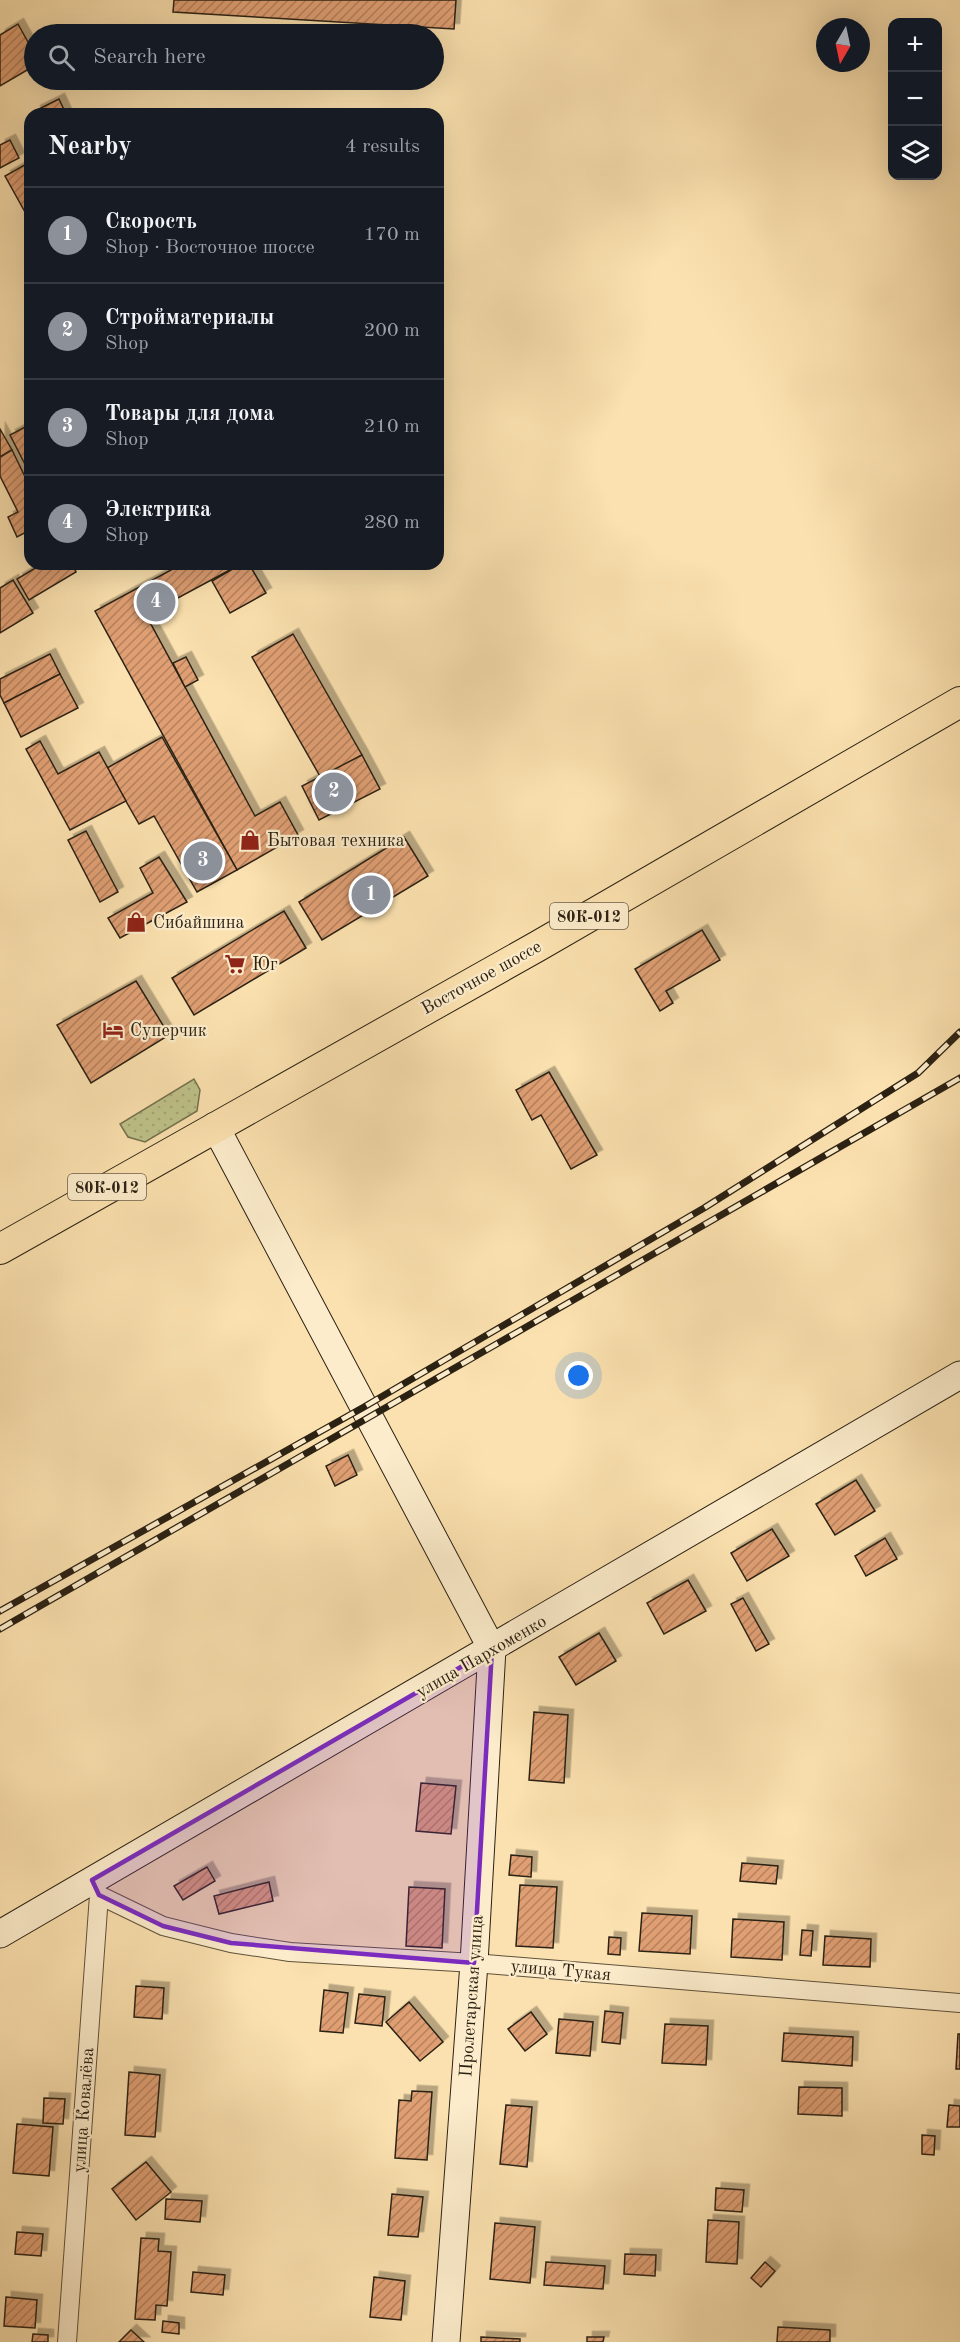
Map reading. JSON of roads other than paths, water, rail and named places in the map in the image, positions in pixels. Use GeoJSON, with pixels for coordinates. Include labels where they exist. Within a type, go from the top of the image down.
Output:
{"type":"FeatureCollection","features":[{"type":"Feature","properties":{"kind":"main road","name":"Восточное шоссе"},"geometry":{"type":"LineString","coordinates":[[0,1248],[529,951],[960,702]]}},
{"type":"Feature","properties":{"kind":"main road"},"geometry":{"type":"LineString","coordinates":[[215,1126],[492,1649]]}},
{"type":"Feature","properties":{"kind":"main road","name":"улица Пархоменко"},"geometry":{"type":"LineString","coordinates":[[0,1934],[95,1888],[492,1649],[960,1376]]}},
{"type":"Feature","properties":{"kind":"main road","name":"Пролетарская улица"},"geometry":{"type":"LineString","coordinates":[[446,2342],[474,1963],[492,1649]]}},
{"type":"Feature","properties":{"kind":"street","name":"улица Тукая"},"geometry":{"type":"LineString","coordinates":[[95,1888],[163,1926],[231,1943],[340,1956],[474,1963],[960,2003]]}},
{"type":"Feature","properties":{"kind":"street","name":"улица Ковалёва"},"geometry":{"type":"LineString","coordinates":[[67,2342],[95,1888]]}},
{"type":"Feature","properties":{"kind":"railway"},"geometry":{"type":"LineString","coordinates":[[0,1611],[364,1407],[704,1208],[918,1073],[960,1032]]}},
{"type":"Feature","properties":{"kind":"railway"},"geometry":{"type":"LineString","coordinates":[[0,1629],[960,1078]]}},
{"type":"Feature","properties":{"kind":"place","name":"Электрика"},"geometry":{"type":"Point","coordinates":[156,602]}},
{"type":"Feature","properties":{"kind":"place","name":"Стройматериалы"},"geometry":{"type":"Point","coordinates":[334,792]}},
{"type":"Feature","properties":{"kind":"place","name":"Бытовая техника"},"geometry":{"type":"Point","coordinates":[250,840]}},
{"type":"Feature","properties":{"kind":"place","name":"Товары для дома"},"geometry":{"type":"Point","coordinates":[203,861]}},
{"type":"Feature","properties":{"kind":"place","name":"Скорость"},"geometry":{"type":"Point","coordinates":[371,895]}},
{"type":"Feature","properties":{"kind":"place","name":"Сибайшина"},"geometry":{"type":"Point","coordinates":[136,922]}},
{"type":"Feature","properties":{"kind":"place","name":"Юг"},"geometry":{"type":"Point","coordinates":[235,964]}},
{"type":"Feature","properties":{"kind":"place","name":"Суперчик"},"geometry":{"type":"Point","coordinates":[113,1030]}}]}
